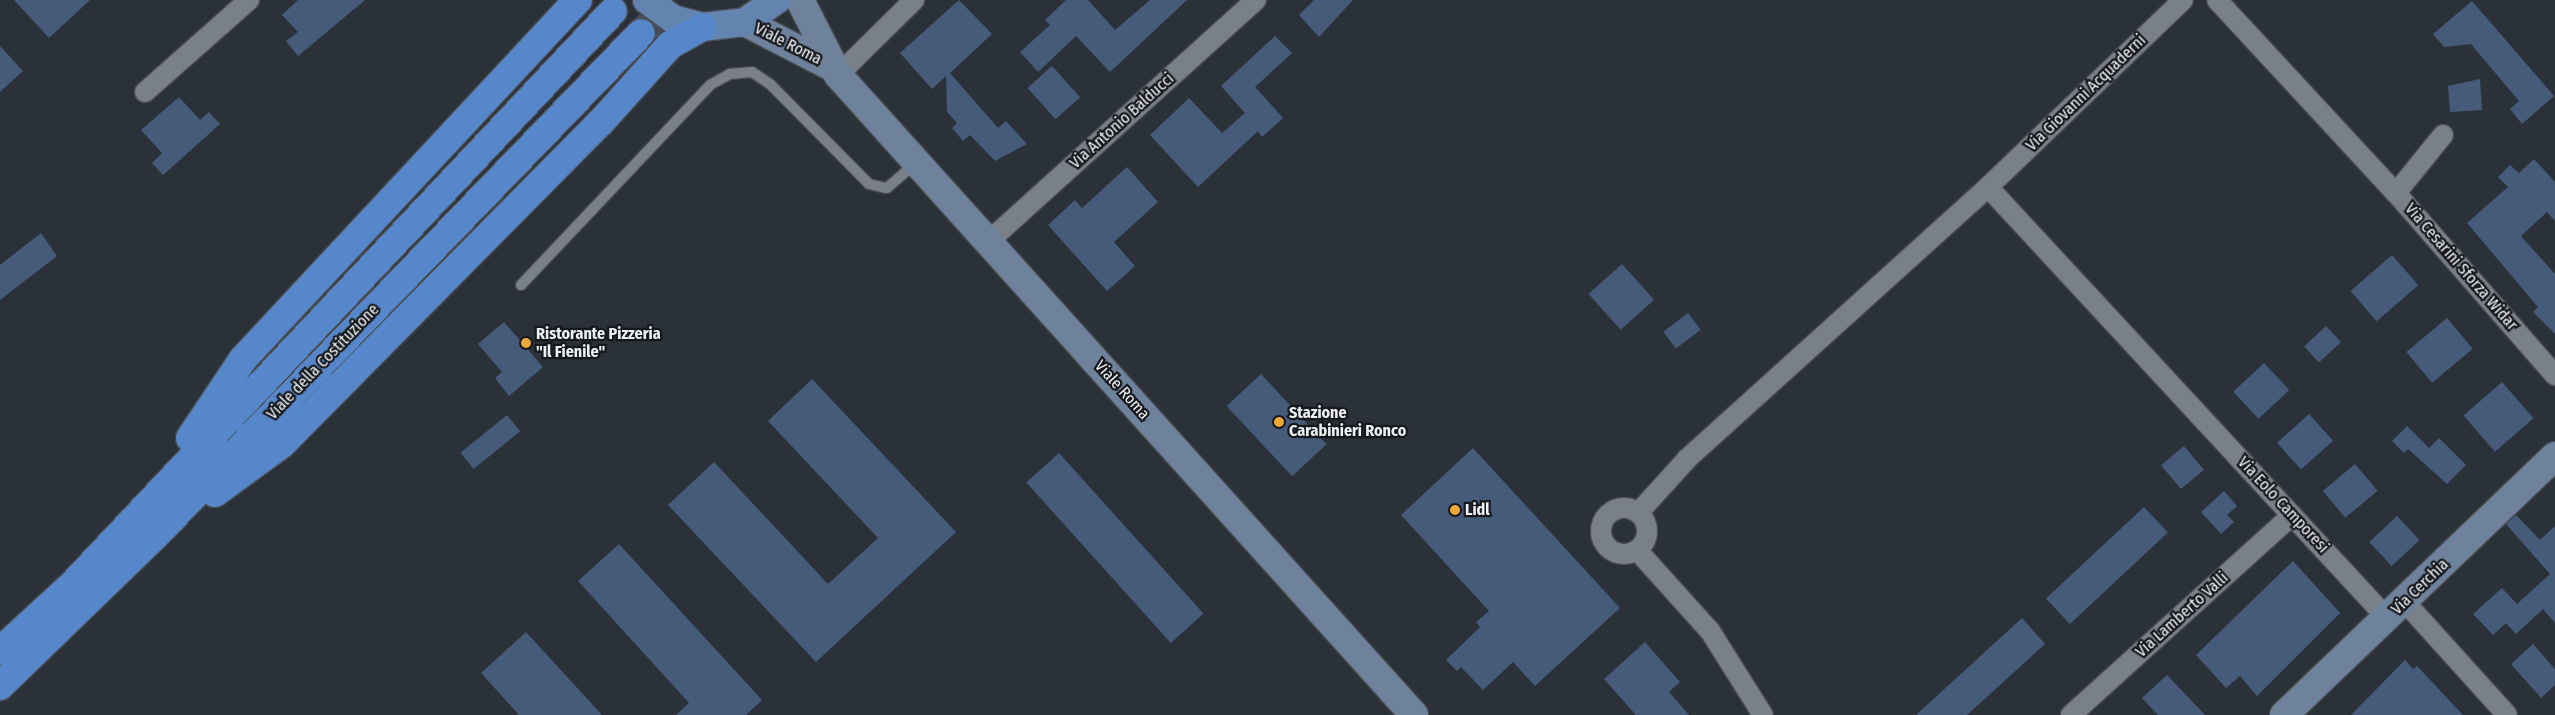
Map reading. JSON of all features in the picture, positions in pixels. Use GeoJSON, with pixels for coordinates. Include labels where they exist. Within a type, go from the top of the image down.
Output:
{"type":"FeatureCollection","features":[{"type":"Feature","properties":{"kind":"highway"},"geometry":{"type":"LineString","coordinates":[[145,504],[243,360],[578,0]]}},
{"type":"Feature","properties":{"kind":"highway","name":"Viale della Costituzione"},"geometry":{"type":"LineString","coordinates":[[0,651],[73,584],[145,504],[613,11]]}},
{"type":"Feature","properties":{"kind":"highway"},"geometry":{"type":"LineString","coordinates":[[155,536],[282,444],[601,122],[670,45],[702,27]]}},
{"type":"Feature","properties":{"kind":"highway","name":"Viale della Costituzione"},"geometry":{"type":"LineString","coordinates":[[0,686],[155,536],[641,33]]}},
{"type":"Feature","properties":{"kind":"main road"},"geometry":{"type":"LineString","coordinates":[[647,0],[673,19],[702,27],[745,22],[777,0]]}},
{"type":"Feature","properties":{"kind":"main road","name":"Viale Roma"},"geometry":{"type":"LineString","coordinates":[[800,0],[834,71],[915,164],[988,242],[1414,715]]}},
{"type":"Feature","properties":{"kind":"main road","name":"Viale Roma"},"geometry":{"type":"LineString","coordinates":[[745,22],[834,71]]}},
{"type":"Feature","properties":{"kind":"main road","name":"Via Cerchia"},"geometry":{"type":"LineString","coordinates":[[2284,715],[2555,456]]}},
{"type":"Feature","properties":{"kind":"street"},"geometry":{"type":"LineString","coordinates":[[145,92],[249,0]]}},
{"type":"Feature","properties":{"kind":"street"},"geometry":{"type":"LineString","coordinates":[[834,71],[914,0]]}},
{"type":"Feature","properties":{"kind":"street","name":"Via Antonio Balducci"},"geometry":{"type":"LineString","coordinates":[[988,242],[1256,0]]}},
{"type":"Feature","properties":{"kind":"street","name":"Via Giovanni Acquaderni"},"geometry":{"type":"LineString","coordinates":[[1639,512],[1687,458],[1988,187],[2183,0]]}},
{"type":"Feature","properties":{"kind":"street"},"geometry":{"type":"LineString","coordinates":[[2217,0],[2396,193]]}},
{"type":"Feature","properties":{"kind":"street","name":"Via Cesarini Sforza Widar"},"geometry":{"type":"LineString","coordinates":[[2443,135],[2396,193],[2555,375]]}},
{"type":"Feature","properties":{"kind":"street","name":"Via Eolo Camporesi"},"geometry":{"type":"LineString","coordinates":[[1988,187],[2180,390],[2292,515],[2507,715]]}},
{"type":"Feature","properties":{"kind":"street"},"geometry":{"type":"LineString","coordinates":[[1618,508],[1639,512],[1648,532],[1637,550],[1616,552],[1605,544],[1601,530],[1606,516],[1618,508]]}},
{"type":"Feature","properties":{"kind":"street","name":"Via Lamberto Valli"},"geometry":{"type":"LineString","coordinates":[[2071,715],[2292,515]]}},
{"type":"Feature","properties":{"kind":"street"},"geometry":{"type":"LineString","coordinates":[[1637,550],[1710,631],[1763,715]]}},
{"type":"Feature","properties":{"kind":"lane"},"geometry":{"type":"LineString","coordinates":[[521,285],[710,85],[730,74],[752,72],[771,85],[869,184],[887,188],[915,164]]}},
{"type":"Feature","properties":{"kind":"building"},"geometry":{"type":"Polygon","coordinates":[[[14,0],[90,0],[49,38],[14,0]]]}},
{"type":"Feature","properties":{"kind":"building"},"geometry":{"type":"Polygon","coordinates":[[[298,0],[365,0],[298,56],[286,41],[298,32],[282,15],[298,0]]]}},
{"type":"Feature","properties":{"kind":"building"},"geometry":{"type":"Polygon","coordinates":[[[959,0],[992,34],[950,73],[998,128],[1006,121],[1027,144],[995,161],[970,135],[963,141],[952,128],[957,123],[947,112],[946,76],[932,89],[900,53],[959,0]]]}},
{"type":"Feature","properties":{"kind":"building"},"geometry":{"type":"Polygon","coordinates":[[[1066,0],[1088,0],[1115,30],[1150,0],[1187,0],[1110,72],[1076,36],[1038,72],[1020,52],[1050,25],[1045,20],[1066,0]]]}},
{"type":"Feature","properties":{"kind":"building"},"geometry":{"type":"Polygon","coordinates":[[[1314,0],[1353,0],[1319,37],[1299,15],[1314,0]]]}},
{"type":"Feature","properties":{"kind":"building"},"geometry":{"type":"Polygon","coordinates":[[[2472,1],[2554,96],[2522,124],[2510,109],[2519,101],[2471,44],[2444,47],[2433,34],[2472,1]]]}},
{"type":"Feature","properties":{"kind":"building"},"geometry":{"type":"Polygon","coordinates":[[[1275,36],[1292,53],[1255,87],[1283,118],[1262,137],[1258,131],[1198,187],[1150,135],[1189,98],[1222,133],[1245,113],[1221,86],[1275,36]]]}},
{"type":"Feature","properties":{"kind":"building"},"geometry":{"type":"Polygon","coordinates":[[[0,46],[23,71],[0,92],[0,46]]]}},
{"type":"Feature","properties":{"kind":"building"},"geometry":{"type":"Polygon","coordinates":[[[1052,66],[1080,97],[1056,119],[1027,88],[1052,66]]]}},
{"type":"Feature","properties":{"kind":"building"},"geometry":{"type":"Polygon","coordinates":[[[2480,79],[2482,110],[2450,112],[2448,86],[2480,79]]]}},
{"type":"Feature","properties":{"kind":"building"},"geometry":{"type":"Polygon","coordinates":[[[179,97],[200,120],[209,112],[220,124],[163,175],[152,163],[162,153],[141,130],[179,97]]]}},
{"type":"Feature","properties":{"kind":"building"},"geometry":{"type":"Polygon","coordinates":[[[2534,159],[2555,182],[2555,221],[2547,212],[2521,236],[2555,274],[2555,334],[2533,312],[2538,307],[2467,223],[2508,187],[2498,177],[2510,165],[2519,173],[2534,159]]]}},
{"type":"Feature","properties":{"kind":"building"},"geometry":{"type":"Polygon","coordinates":[[[1127,167],[1158,202],[1114,242],[1135,266],[1107,291],[1048,225],[1075,200],[1082,208],[1127,167]]]}},
{"type":"Feature","properties":{"kind":"building"},"geometry":{"type":"Polygon","coordinates":[[[41,233],[57,256],[0,300],[0,265],[41,233]]]}},
{"type":"Feature","properties":{"kind":"building"},"geometry":{"type":"Polygon","coordinates":[[[2392,255],[2418,285],[2377,321],[2350,291],[2392,255]]]}},
{"type":"Feature","properties":{"kind":"building"},"geometry":{"type":"Polygon","coordinates":[[[1622,264],[1654,300],[1621,330],[1589,294],[1622,264]]]}},
{"type":"Feature","properties":{"kind":"building"},"geometry":{"type":"Polygon","coordinates":[[[1688,313],[1701,330],[1676,348],[1663,332],[1688,313]]]}},
{"type":"Feature","properties":{"kind":"building"},"geometry":{"type":"Polygon","coordinates":[[[2447,318],[2473,349],[2432,383],[2406,352],[2447,318]]]}},
{"type":"Feature","properties":{"kind":"building"},"geometry":{"type":"Polygon","coordinates":[[[504,322],[543,367],[509,396],[495,378],[502,372],[478,344],[504,322]]]}},
{"type":"Feature","properties":{"kind":"building"},"geometry":{"type":"Polygon","coordinates":[[[2326,326],[2341,342],[2319,363],[2304,346],[2326,326]]]}},
{"type":"Feature","properties":{"kind":"building"},"geometry":{"type":"Polygon","coordinates":[[[2264,363],[2289,390],[2259,419],[2233,392],[2264,363]]]}},
{"type":"Feature","properties":{"kind":"building"},"geometry":{"type":"Polygon","coordinates":[[[1261,374],[1326,444],[1292,476],[1227,406],[1261,374]]]}},
{"type":"Feature","properties":{"kind":"building"},"geometry":{"type":"Polygon","coordinates":[[[812,379],[956,532],[816,662],[668,505],[714,462],[828,584],[878,538],[768,421],[812,379]]]}},
{"type":"Feature","properties":{"kind":"building"},"geometry":{"type":"Polygon","coordinates":[[[2502,382],[2533,418],[2495,452],[2464,415],[2502,382]]]}},
{"type":"Feature","properties":{"kind":"building"},"geometry":{"type":"Polygon","coordinates":[[[2309,414],[2333,441],[2301,470],[2277,443],[2309,414]]]}},
{"type":"Feature","properties":{"kind":"building"},"geometry":{"type":"Polygon","coordinates":[[[507,415],[520,431],[474,469],[460,453],[507,415]]]}},
{"type":"Feature","properties":{"kind":"building"},"geometry":{"type":"Polygon","coordinates":[[[2407,426],[2429,448],[2439,438],[2466,465],[2447,484],[2408,449],[2404,453],[2392,441],[2407,426]]]}},
{"type":"Feature","properties":{"kind":"building"},"geometry":{"type":"Polygon","coordinates":[[[2184,446],[2204,470],[2181,489],[2161,465],[2184,446]]]}},
{"type":"Feature","properties":{"kind":"building"},"geometry":{"type":"Polygon","coordinates":[[[1473,448],[1620,608],[1535,686],[1513,662],[1483,690],[1461,667],[1457,671],[1446,660],[1480,627],[1476,622],[1489,611],[1401,515],[1473,448]]]}},
{"type":"Feature","properties":{"kind":"building"},"geometry":{"type":"Polygon","coordinates":[[[1059,453],[1204,614],[1171,643],[1026,482],[1059,453]]]}},
{"type":"Feature","properties":{"kind":"building"},"geometry":{"type":"Polygon","coordinates":[[[2355,464],[2377,491],[2345,518],[2323,491],[2355,464]]]}},
{"type":"Feature","properties":{"kind":"building"},"geometry":{"type":"Polygon","coordinates":[[[2224,491],[2237,506],[2227,515],[2234,522],[2221,534],[2201,512],[2224,491]]]}},
{"type":"Feature","properties":{"kind":"building"},"geometry":{"type":"Polygon","coordinates":[[[2144,507],[2168,533],[2070,624],[2046,598],[2144,507]]]}},
{"type":"Feature","properties":{"kind":"building"},"geometry":{"type":"Polygon","coordinates":[[[2516,515],[2540,540],[2555,526],[2555,623],[2543,609],[2516,634],[2506,623],[2493,635],[2473,614],[2502,588],[2517,604],[2550,574],[2506,524],[2516,515]]]}},
{"type":"Feature","properties":{"kind":"building"},"geometry":{"type":"Polygon","coordinates":[[[2397,516],[2420,540],[2392,566],[2369,542],[2397,516]]]}},
{"type":"Feature","properties":{"kind":"building"},"geometry":{"type":"Polygon","coordinates":[[[619,544],[762,700],[746,715],[676,715],[689,703],[578,581],[619,544]]]}},
{"type":"Feature","properties":{"kind":"building"},"geometry":{"type":"Polygon","coordinates":[[[2293,561],[2340,613],[2257,696],[2240,676],[2226,688],[2196,655],[2293,561]]]}},
{"type":"Feature","properties":{"kind":"building"},"geometry":{"type":"Polygon","coordinates":[[[2022,618],[2045,644],[1967,715],[1916,715],[2022,618]]]}},
{"type":"Feature","properties":{"kind":"building"},"geometry":{"type":"Polygon","coordinates":[[[526,632],[602,715],[519,715],[481,673],[526,632]]]}},
{"type":"Feature","properties":{"kind":"building"},"geometry":{"type":"Polygon","coordinates":[[[1645,642],[1680,682],[1669,692],[1689,715],[1636,715],[1604,679],[1645,642]]]}},
{"type":"Feature","properties":{"kind":"building"},"geometry":{"type":"Polygon","coordinates":[[[2533,644],[2555,669],[2555,685],[2541,698],[2511,664],[2533,644]]]}},
{"type":"Feature","properties":{"kind":"building"},"geometry":{"type":"Polygon","coordinates":[[[2405,660],[2413,669],[2417,666],[2463,715],[2351,715],[2405,660]]]}},
{"type":"Feature","properties":{"kind":"building"},"geometry":{"type":"Polygon","coordinates":[[[2167,675],[2205,715],[2158,715],[2142,698],[2167,675]]]}},
{"type":"Feature","properties":{"kind":"tunnel"},"geometry":{"type":"LineString","coordinates":[[641,33],[673,0]]}},
{"type":"Feature","properties":{"kind":"place","name":"Ristorante Pizzeria \"Il Fienile\""},"geometry":{"type":"Point","coordinates":[526,343]}},
{"type":"Feature","properties":{"kind":"place","name":"Stazione Carabinieri Ronco"},"geometry":{"type":"Point","coordinates":[1279,422]}},
{"type":"Feature","properties":{"kind":"place","name":"Lidl"},"geometry":{"type":"Point","coordinates":[1455,510]}}]}
